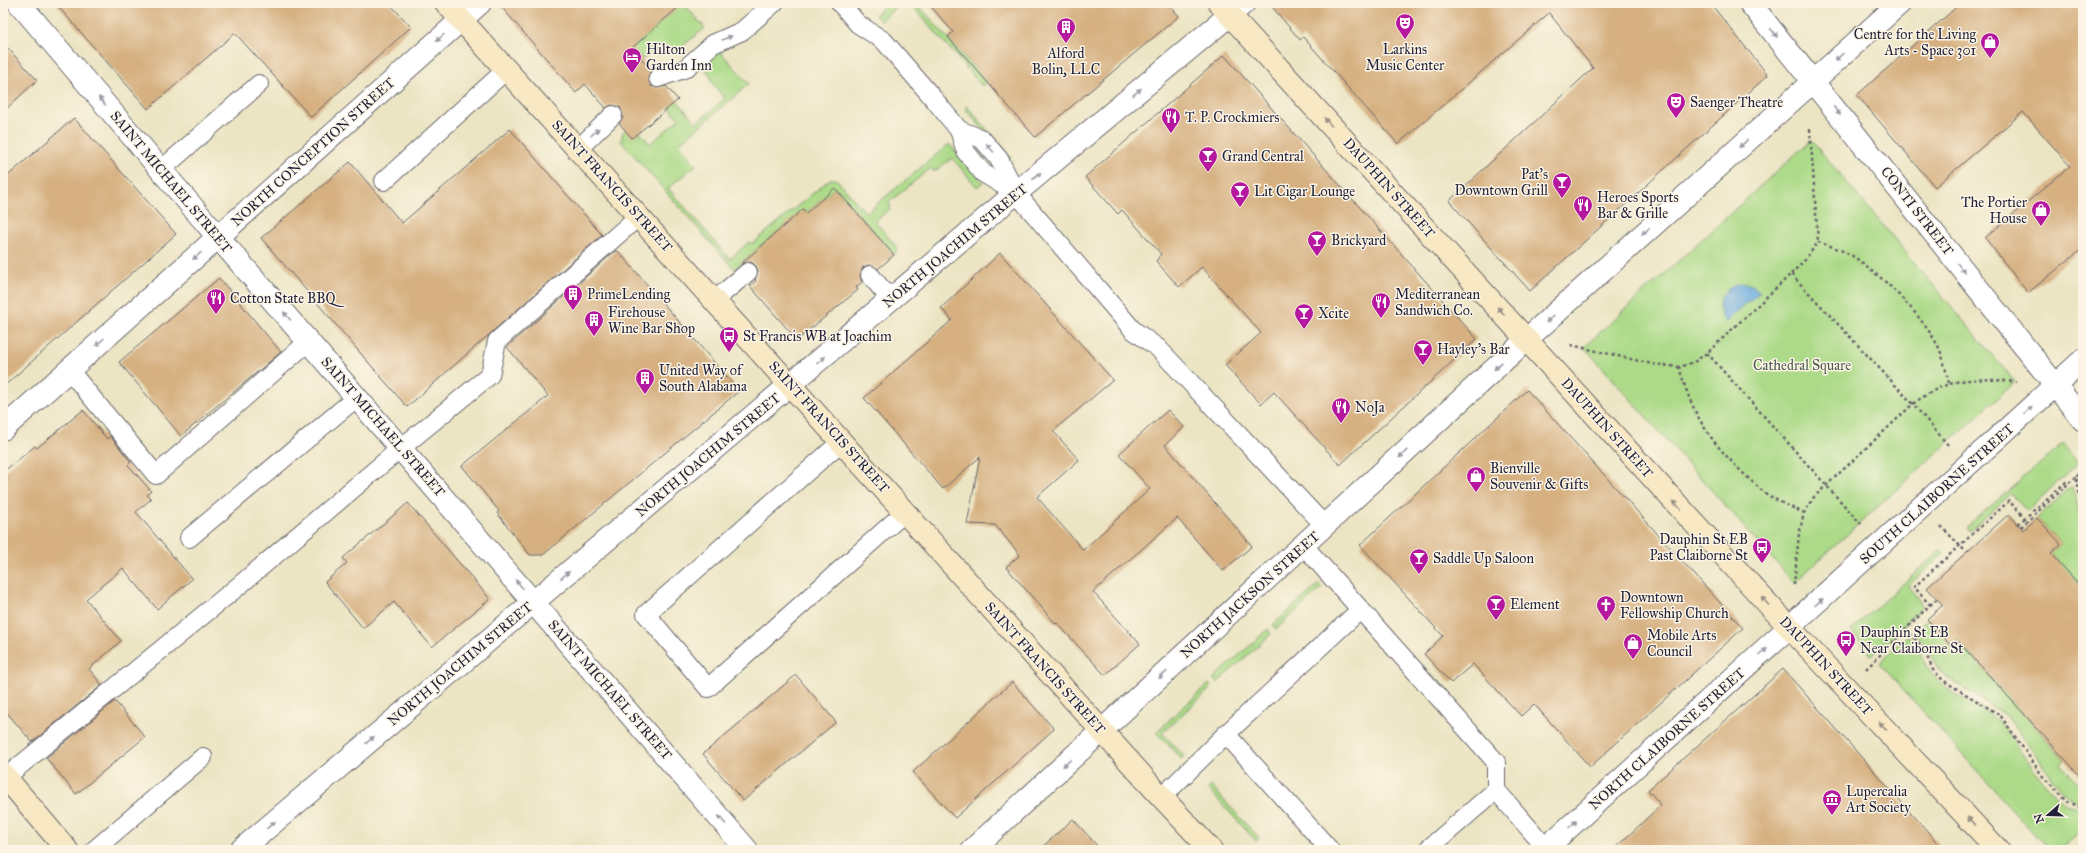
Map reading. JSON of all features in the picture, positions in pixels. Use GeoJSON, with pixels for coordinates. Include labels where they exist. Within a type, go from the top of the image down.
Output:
{"type":"FeatureCollection","features":[{"type":"Feature","properties":{"kind":"street","name":"SAINT MICHAEL STREET"},"geometry":{"type":"LineString","coordinates":[[19,3],[218,237],[748,850]]}},
{"type":"Feature","properties":{"kind":"street","name":"SAINT FRANCIS STREET"},"geometry":{"type":"LineString","coordinates":[[446,3],[1211,850]]}},
{"type":"Feature","properties":{"kind":"street","name":"NORTH CONCEPTION STREET"},"geometry":{"type":"LineString","coordinates":[[3,429],[480,3]]}},
{"type":"Feature","properties":{"kind":"street","name":"CONTI STREET"},"geometry":{"type":"LineString","coordinates":[[1750,3],[2083,420]]}},
{"type":"Feature","properties":{"kind":"street","name":"NORTH JACKSON STREET"},"geometry":{"type":"LineString","coordinates":[[972,850],[1527,340],[1900,3]]}},
{"type":"Feature","properties":{"kind":"street","name":"NORTH JOACHIM STREET"},"geometry":{"type":"LineString","coordinates":[[241,850],[1016,194],[1231,7]]}},
{"type":"Feature","properties":{"kind":"street","name":"DAUPHIN STREET"},"geometry":{"type":"LineString","coordinates":[[1231,7],[1527,340],[1790,628],[1847,687],[1998,850]]}},
{"type":"Feature","properties":{"kind":"street","name":"SOUTH CLAIBORNE STREET"},"geometry":{"type":"LineString","coordinates":[[1790,628],[2083,360]]}},
{"type":"Feature","properties":{"kind":"street","name":"NORTH CLAIBORNE STREET"},"geometry":{"type":"LineString","coordinates":[[1545,849],[1790,628]]}},
{"type":"Feature","properties":{"kind":"street"},"geometry":{"type":"LineString","coordinates":[[6,781],[67,850]]}},
{"type":"Feature","properties":{"kind":"lane"},"geometry":{"type":"LineString","coordinates":[[658,78],[686,68],[713,44],[742,31],[774,3]]}},
{"type":"Feature","properties":{"kind":"lane"},"geometry":{"type":"LineString","coordinates":[[840,3],[858,24],[884,41],[959,130],[966,152],[983,173],[1016,194],[1133,330],[1158,348],[1325,526]]}},
{"type":"Feature","properties":{"kind":"lane"},"geometry":{"type":"LineString","coordinates":[[384,181],[506,70]]}},
{"type":"Feature","properties":{"kind":"lane"},"geometry":{"type":"LineString","coordinates":[[161,170],[259,84]]}},
{"type":"Feature","properties":{"kind":"lane"},"geometry":{"type":"LineString","coordinates":[[578,148],[613,115]]}},
{"type":"Feature","properties":{"kind":"lane"},"geometry":{"type":"LineString","coordinates":[[6,781],[401,448],[490,375],[497,341],[639,216]]}},
{"type":"Feature","properties":{"kind":"lane"},"geometry":{"type":"LineString","coordinates":[[715,300],[748,272]]}},
{"type":"Feature","properties":{"kind":"lane"},"geometry":{"type":"LineString","coordinates":[[870,275],[891,300]]}},
{"type":"Feature","properties":{"kind":"lane"},"geometry":{"type":"LineString","coordinates":[[69,370],[156,475],[309,341]]}},
{"type":"Feature","properties":{"kind":"lane"},"geometry":{"type":"LineString","coordinates":[[189,538],[357,397]]}},
{"type":"Feature","properties":{"kind":"lane"},"geometry":{"type":"LineString","coordinates":[[842,441],[646,614],[708,688],[905,512]]}},
{"type":"Feature","properties":{"kind":"lane"},"geometry":{"type":"LineString","coordinates":[[1304,546],[1496,762],[1496,790],[1545,849]]}},
{"type":"Feature","properties":{"kind":"lane"},"geometry":{"type":"LineString","coordinates":[[1162,797],[1226,734],[1360,610]]}},
{"type":"Feature","properties":{"kind":"lane"},"geometry":{"type":"LineString","coordinates":[[1226,734],[1330,850]]}},
{"type":"Feature","properties":{"kind":"lane"},"geometry":{"type":"LineString","coordinates":[[94,850],[203,757]]}},
{"type":"Feature","properties":{"kind":"lane"},"geometry":{"type":"LineString","coordinates":[[1427,850],[1496,790]]}},
{"type":"Feature","properties":{"kind":"path"},"geometry":{"type":"LineString","coordinates":[[1571,345],[1652,364],[1679,367],[1694,362],[1707,354],[1792,274],[1805,260],[1818,242],[1810,129]]}},
{"type":"Feature","properties":{"kind":"path"},"geometry":{"type":"LineString","coordinates":[[1818,242],[1839,249],[1855,257],[1892,288],[1909,305],[1939,349],[1949,383]]}},
{"type":"Feature","properties":{"kind":"path"},"geometry":{"type":"LineString","coordinates":[[1792,274],[1913,404],[1951,448]]}},
{"type":"Feature","properties":{"kind":"path"},"geometry":{"type":"LineString","coordinates":[[1707,354],[1827,485],[1864,528]]}},
{"type":"Feature","properties":{"kind":"path"},"geometry":{"type":"LineString","coordinates":[[1679,367],[1695,410],[1712,441],[1742,472],[1772,498],[1804,513]]}},
{"type":"Feature","properties":{"kind":"path"},"geometry":{"type":"LineString","coordinates":[[1794,588],[1799,534],[1804,513],[1814,497],[1913,404],[1931,390],[1949,383],[1971,379],[2019,382]]}},
{"type":"Feature","properties":{"kind":"path"},"geometry":{"type":"LineString","coordinates":[[2021,527],[2083,470]]}},
{"type":"Feature","properties":{"kind":"path"},"geometry":{"type":"LineString","coordinates":[[2076,476],[2083,510]]}},
{"type":"Feature","properties":{"kind":"path"},"geometry":{"type":"LineString","coordinates":[[2018,524],[2066,482],[2069,484]]}},
{"type":"Feature","properties":{"kind":"path"},"geometry":{"type":"LineString","coordinates":[[1930,606],[1914,587],[2008,501],[2025,518]]}},
{"type":"Feature","properties":{"kind":"path"},"geometry":{"type":"LineString","coordinates":[[1960,546],[1966,552]]}},
{"type":"Feature","properties":{"kind":"path"},"geometry":{"type":"LineString","coordinates":[[1847,687],[1937,598]]}},
{"type":"Feature","properties":{"kind":"path"},"geometry":{"type":"LineString","coordinates":[[1906,629],[1923,648],[1933,670],[1944,681],[2000,714],[2012,734],[2056,791],[2069,802],[2080,807],[2083,806]]}},
{"type":"Feature","properties":{"kind":"green space"},"geometry":{"type":"Polygon","coordinates":[[[683,3],[705,28],[679,49],[657,52],[642,59],[636,52],[630,57],[626,53],[683,3]]]}},
{"type":"Feature","properties":{"kind":"green space"},"geometry":{"type":"Polygon","coordinates":[[[887,3],[900,3],[881,21],[875,15],[887,3]]]}},
{"type":"Feature","properties":{"kind":"green space"},"geometry":{"type":"Polygon","coordinates":[[[910,3],[916,3],[987,82],[982,86],[910,3]]]}},
{"type":"Feature","properties":{"kind":"green space"},"geometry":{"type":"Polygon","coordinates":[[[719,50],[749,84],[679,144],[696,165],[668,188],[730,259],[749,242],[752,244],[830,179],[836,179],[866,213],[949,144],[983,182],[977,187],[952,158],[934,172],[931,168],[889,202],[891,208],[875,221],[898,249],[894,255],[835,188],[806,213],[803,210],[734,269],[621,141],[623,132],[632,123],[650,144],[679,119],[663,100],[670,92],[696,123],[725,99],[711,81],[711,76],[702,65],[719,50]]]}},
{"type":"Feature","properties":{"kind":"green space"},"geometry":{"type":"Polygon","coordinates":[[[967,106],[1011,158],[1009,160],[965,108],[967,106]]]}},
{"type":"Feature","properties":{"kind":"green space","name":"Cathedral Square"},"geometry":{"type":"Polygon","coordinates":[[[1811,140],[2015,382],[1794,583],[1584,347],[1811,140]]]}},
{"type":"Feature","properties":{"kind":"green space"},"geometry":{"type":"Polygon","coordinates":[[[2063,444],[2078,463],[2027,511],[2011,494],[1970,531],[1966,527],[2063,444]]]}},
{"type":"Feature","properties":{"kind":"green space"},"geometry":{"type":"Polygon","coordinates":[[[2072,486],[2083,527],[2083,589],[2051,553],[2061,544],[2037,518],[2072,486]]]}},
{"type":"Feature","properties":{"kind":"green space"},"geometry":{"type":"Polygon","coordinates":[[[1941,550],[1944,553],[1908,586],[1923,606],[1872,656],[1851,630],[1941,550]]]}},
{"type":"Feature","properties":{"kind":"green space"},"geometry":{"type":"Polygon","coordinates":[[[1319,584],[1322,588],[1276,629],[1273,625],[1319,584]]]}},
{"type":"Feature","properties":{"kind":"green space"},"geometry":{"type":"Polygon","coordinates":[[[1927,619],[1957,640],[2065,760],[2061,764],[2083,788],[2083,803],[2079,804],[2069,797],[2054,781],[2007,716],[1946,677],[1937,667],[1926,645],[1913,632],[1927,619]]]}},
{"type":"Feature","properties":{"kind":"green space"},"geometry":{"type":"Polygon","coordinates":[[[1268,629],[1271,634],[1217,683],[1213,679],[1268,629]]]}},
{"type":"Feature","properties":{"kind":"green space"},"geometry":{"type":"Polygon","coordinates":[[[1908,635],[1938,681],[1953,692],[1987,711],[1994,717],[2001,724],[2049,788],[2060,799],[2072,806],[2083,809],[2083,828],[2060,850],[2049,850],[1879,663],[1908,635]]]}},
{"type":"Feature","properties":{"kind":"green space"},"geometry":{"type":"Polygon","coordinates":[[[1209,684],[1212,687],[1162,733],[1184,756],[1181,759],[1156,732],[1209,684]]]}},
{"type":"Feature","properties":{"kind":"green space"},"geometry":{"type":"Polygon","coordinates":[[[1211,786],[1259,838],[1256,841],[1208,789],[1211,786]]]}},
{"type":"Feature","properties":{"kind":"water"},"geometry":{"type":"Polygon","coordinates":[[[1745,283],[1753,286],[1760,292],[1726,321],[1719,308],[1722,296],[1731,287],[1745,283]]]}},
{"type":"Feature","properties":{"kind":"building"},"geometry":{"type":"Polygon","coordinates":[[[55,3],[389,3],[411,27],[311,117],[235,33],[148,109],[55,3]]]}},
{"type":"Feature","properties":{"kind":"building","name":"Hilton Garden Inn"},"geometry":{"type":"Polygon","coordinates":[[[498,3],[683,3],[632,48],[651,70],[648,77],[651,86],[657,88],[666,86],[678,100],[632,138],[619,123],[623,117],[620,107],[611,105],[606,108],[585,84],[576,93],[498,3]]]}},
{"type":"Feature","properties":{"kind":"building"},"geometry":{"type":"Polygon","coordinates":[[[928,3],[1167,3],[1179,16],[1035,137],[948,37],[953,32],[928,3]]]}},
{"type":"Feature","properties":{"kind":"building"},"geometry":{"type":"Polygon","coordinates":[[[1269,3],[1710,3],[1768,75],[1530,291],[1449,201],[1593,68],[1549,13],[1398,144],[1303,37],[1300,40],[1269,3]]]}},
{"type":"Feature","properties":{"kind":"building","name":"Centre for the Living Arts - Space 301"},"geometry":{"type":"Polygon","coordinates":[[[1961,3],[2083,3],[2083,248],[2028,293],[1985,238],[2070,166],[2023,112],[1935,187],[1857,95],[1961,3]]]}},
{"type":"Feature","properties":{"kind":"building"},"geometry":{"type":"Polygon","coordinates":[[[3,43],[37,80],[3,112],[3,43]]]}},
{"type":"Feature","properties":{"kind":"building"},"geometry":{"type":"Polygon","coordinates":[[[1224,55],[1477,339],[1340,465],[1274,392],[1261,404],[1225,365],[1261,333],[1202,267],[1179,287],[1156,261],[1161,254],[1122,210],[1118,214],[1085,177],[1224,55]]]}},
{"type":"Feature","properties":{"kind":"building"},"geometry":{"type":"Polygon","coordinates":[[[74,118],[176,234],[3,387],[3,180],[74,118]]]}},
{"type":"Feature","properties":{"kind":"building"},"geometry":{"type":"Polygon","coordinates":[[[510,129],[602,235],[407,407],[261,238],[350,162],[402,223],[510,129]]]}},
{"type":"Feature","properties":{"kind":"building"},"geometry":{"type":"Polygon","coordinates":[[[835,188],[894,255],[878,269],[869,265],[863,267],[860,276],[862,282],[856,287],[858,290],[797,340],[750,286],[756,281],[758,271],[756,266],[751,262],[741,264],[803,209],[806,213],[835,188]]]}},
{"type":"Feature","properties":{"kind":"building"},"geometry":{"type":"Polygon","coordinates":[[[615,251],[618,251],[739,391],[543,555],[530,555],[497,513],[499,511],[462,466],[548,396],[507,347],[615,251]]]}},
{"type":"Feature","properties":{"kind":"building"},"geometry":{"type":"Polygon","coordinates":[[[1000,253],[1113,380],[1053,431],[1079,460],[1037,497],[1083,550],[1150,489],[1119,454],[1168,410],[1184,427],[1165,445],[1252,546],[1223,571],[1177,518],[1093,592],[1140,644],[1105,675],[1057,623],[1056,624],[1006,567],[1020,555],[995,525],[967,524],[980,457],[943,489],[864,398],[952,320],[941,308],[1000,253]]]}},
{"type":"Feature","properties":{"kind":"building"},"geometry":{"type":"Polygon","coordinates":[[[219,278],[281,352],[181,436],[119,362],[219,278]]]}},
{"type":"Feature","properties":{"kind":"building"},"geometry":{"type":"Polygon","coordinates":[[[1527,390],[1743,628],[1590,767],[1534,704],[1521,716],[1473,664],[1451,683],[1424,654],[1443,636],[1360,545],[1527,390]]]}},
{"type":"Feature","properties":{"kind":"building"},"geometry":{"type":"Polygon","coordinates":[[[83,410],[107,439],[110,436],[131,462],[128,465],[151,491],[147,495],[151,499],[136,512],[192,579],[157,609],[123,568],[86,599],[121,641],[89,669],[102,685],[32,742],[3,708],[3,472],[35,446],[37,448],[83,410]]]}},
{"type":"Feature","properties":{"kind":"building"},"geometry":{"type":"Polygon","coordinates":[[[408,503],[490,599],[432,647],[394,602],[363,628],[325,582],[347,563],[343,558],[408,503]]]}},
{"type":"Feature","properties":{"kind":"building"},"geometry":{"type":"Polygon","coordinates":[[[2009,514],[2023,530],[2037,518],[2061,544],[2051,553],[2083,589],[2083,779],[1957,640],[1951,646],[1927,619],[1943,605],[1927,588],[2009,514]]]}},
{"type":"Feature","properties":{"kind":"building"},"geometry":{"type":"Polygon","coordinates":[[[1783,669],[1944,850],[1613,850],[1661,805],[1648,790],[1783,669]]]}},
{"type":"Feature","properties":{"kind":"building"},"geometry":{"type":"Polygon","coordinates":[[[796,675],[836,722],[743,801],[703,754],[796,675]]]}},
{"type":"Feature","properties":{"kind":"building"},"geometry":{"type":"Polygon","coordinates":[[[1012,682],[1054,729],[955,818],[913,772],[1012,682]]]}},
{"type":"Feature","properties":{"kind":"building"},"geometry":{"type":"Polygon","coordinates":[[[115,701],[145,737],[76,794],[46,758],[115,701]]]}},
{"type":"Feature","properties":{"kind":"building"},"geometry":{"type":"Polygon","coordinates":[[[1073,819],[1101,850],[1039,850],[1073,819]]]}},
{"type":"Feature","properties":{"kind":"place","name":"Larkins Music Center"},"geometry":{"type":"Point","coordinates":[1405,40]}},
{"type":"Feature","properties":{"kind":"place","name":"Alford Bolin, LLC"},"geometry":{"type":"Point","coordinates":[1066,44]}},
{"type":"Feature","properties":{"kind":"place","name":"Centre for the Living Arts - Space 301"},"geometry":{"type":"Point","coordinates":[1990,59]}},
{"type":"Feature","properties":{"kind":"place","name":"Hilton Garden Inn"},"geometry":{"type":"Point","coordinates":[632,74]}},
{"type":"Feature","properties":{"kind":"place","name":"Saenger Theatre"},"geometry":{"type":"Point","coordinates":[1676,119]}},
{"type":"Feature","properties":{"kind":"place","name":"T. P. Crockmiers"},"geometry":{"type":"Point","coordinates":[1171,134]}},
{"type":"Feature","properties":{"kind":"place","name":"Grand Central"},"geometry":{"type":"Point","coordinates":[1208,173]}},
{"type":"Feature","properties":{"kind":"place","name":"Pat's Downtown Grill"},"geometry":{"type":"Point","coordinates":[1562,199]}},
{"type":"Feature","properties":{"kind":"place","name":"Lit Cigar Lounge"},"geometry":{"type":"Point","coordinates":[1240,208]}},
{"type":"Feature","properties":{"kind":"place","name":"Heroes Sports Bar & Grille"},"geometry":{"type":"Point","coordinates":[1583,222]}},
{"type":"Feature","properties":{"kind":"place","name":"The Portier House"},"geometry":{"type":"Point","coordinates":[2041,227]}},
{"type":"Feature","properties":{"kind":"place","name":"Brickyard"},"geometry":{"type":"Point","coordinates":[1317,257]}},
{"type":"Feature","properties":{"kind":"place","name":"PrimeLending"},"geometry":{"type":"Point","coordinates":[573,311]}},
{"type":"Feature","properties":{"kind":"place","name":"Cotton State BBQ"},"geometry":{"type":"Point","coordinates":[216,315]}},
{"type":"Feature","properties":{"kind":"place","name":"Mediterranean Sandwich Co."},"geometry":{"type":"Point","coordinates":[1381,319]}},
{"type":"Feature","properties":{"kind":"place","name":"Xcite"},"geometry":{"type":"Point","coordinates":[1304,330]}},
{"type":"Feature","properties":{"kind":"place","name":"Firehouse Wine Bar Shop"},"geometry":{"type":"Point","coordinates":[594,337]}},
{"type":"Feature","properties":{"kind":"place","name":"St Francis WB at Joachim"},"geometry":{"type":"Point","coordinates":[729,353]}},
{"type":"Feature","properties":{"kind":"place","name":"Hayley's Bar"},"geometry":{"type":"Point","coordinates":[1423,366]}},
{"type":"Feature","properties":{"kind":"place","name":"United Way of South Alabama"},"geometry":{"type":"Point","coordinates":[645,395]}},
{"type":"Feature","properties":{"kind":"place","name":"NoJa"},"geometry":{"type":"Point","coordinates":[1341,424]}},
{"type":"Feature","properties":{"kind":"place","name":"Bienville Souvenir & Gifts"},"geometry":{"type":"Point","coordinates":[1476,493]}},
{"type":"Feature","properties":{"kind":"place","name":"Dauphin St EB Past Claiborne St"},"geometry":{"type":"Point","coordinates":[1762,564]}},
{"type":"Feature","properties":{"kind":"place","name":"Saddle Up Saloon"},"geometry":{"type":"Point","coordinates":[1419,575]}},
{"type":"Feature","properties":{"kind":"place","name":"Element"},"geometry":{"type":"Point","coordinates":[1496,621]}},
{"type":"Feature","properties":{"kind":"place","name":"Downtown Fellowship Church"},"geometry":{"type":"Point","coordinates":[1606,622]}},
{"type":"Feature","properties":{"kind":"place","name":"Dauphin St EB Near Claiborne St"},"geometry":{"type":"Point","coordinates":[1846,657]}},
{"type":"Feature","properties":{"kind":"place","name":"Mobile Arts Council"},"geometry":{"type":"Point","coordinates":[1633,660]}},
{"type":"Feature","properties":{"kind":"place","name":"Lupercalia Art Society"},"geometry":{"type":"Point","coordinates":[1832,816]}}]}
